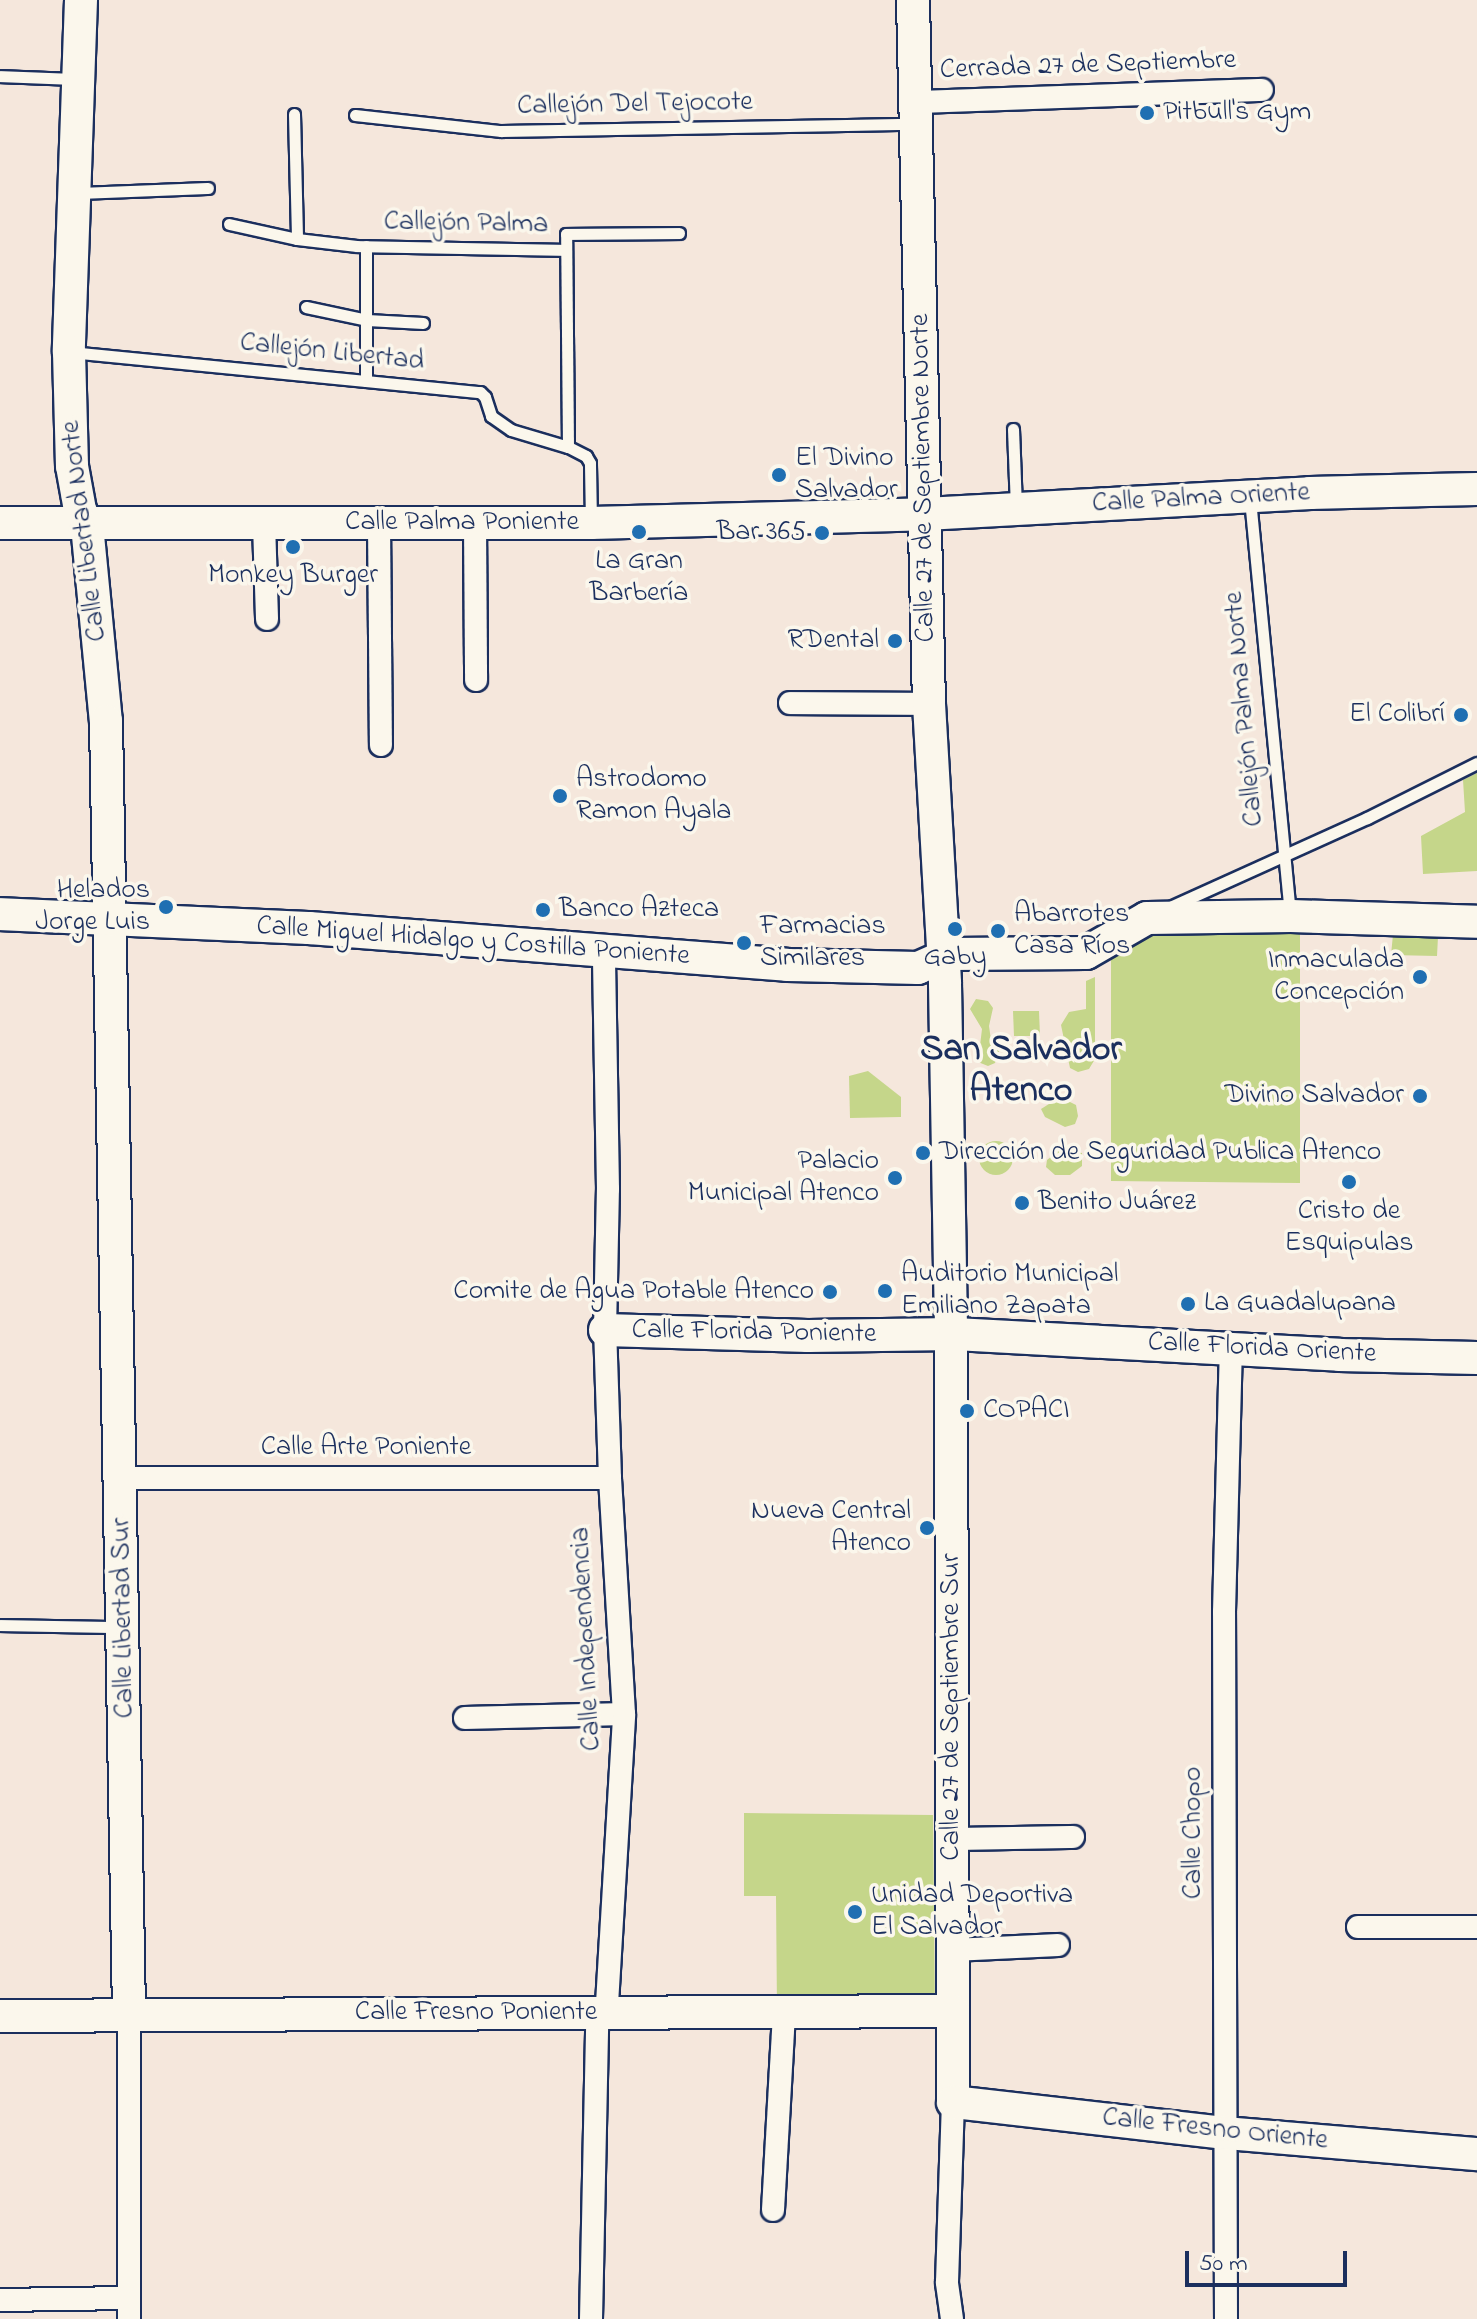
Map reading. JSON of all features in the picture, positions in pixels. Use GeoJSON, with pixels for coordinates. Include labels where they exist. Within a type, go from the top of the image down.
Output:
{"type":"FeatureCollection","features":[{"type":"Feature","properties":{"kind":"street","name":"Calle Libertad Norte"},"geometry":{"type":"LineString","coordinates":[[81,0],[77,193],[69,352],[72,466],[80,510],[87,525],[106,721],[110,918]]}},
{"type":"Feature","properties":{"kind":"street","name":"Calle 27 de Septiembre Norte"},"geometry":{"type":"LineString","coordinates":[[913,0],[929,704],[942,956]]}},
{"type":"Feature","properties":{"kind":"street","name":"Cerrada 27 de Septiembre"},"geometry":{"type":"LineString","coordinates":[[916,113],[1262,90]]}},
{"type":"Feature","properties":{"kind":"street","name":"Calle Palma Oriente"},"geometry":{"type":"LineString","coordinates":[[925,514],[1477,489]]}},
{"type":"Feature","properties":{"kind":"street","name":"Calle Palma Poniente"},"geometry":{"type":"LineString","coordinates":[[0,523],[591,523],[925,514]]}},
{"type":"Feature","properties":{"kind":"street"},"geometry":{"type":"LineString","coordinates":[[264,523],[267,619]]}},
{"type":"Feature","properties":{"kind":"street"},"geometry":{"type":"LineString","coordinates":[[379,523],[381,745]]}},
{"type":"Feature","properties":{"kind":"street"},"geometry":{"type":"LineString","coordinates":[[475,524],[476,680]]}},
{"type":"Feature","properties":{"kind":"street"},"geometry":{"type":"LineString","coordinates":[[790,703],[929,704]]}},
{"type":"Feature","properties":{"kind":"street","name":"Calle Miguel Hidalgo y Costilla Poniente"},"geometry":{"type":"LineString","coordinates":[[0,914],[309,928],[604,953],[918,968],[942,956],[1086,953],[1147,918]]}},
{"type":"Feature","properties":{"kind":"street"},"geometry":{"type":"LineString","coordinates":[[1147,918],[1291,916],[1339,921],[1477,922]]}},
{"type":"Feature","properties":{"kind":"street","name":"Calle Libertad Sur"},"geometry":{"type":"LineString","coordinates":[[110,918],[124,1627],[129,2016],[128,2309]]}},
{"type":"Feature","properties":{"kind":"street","name":"Calle Independencia"},"geometry":{"type":"LineString","coordinates":[[591,2319],[597,2024],[604,2014],[621,1813],[624,1714],[605,1330],[608,1189],[604,953]]}},
{"type":"Feature","properties":{"kind":"street","name":"Calle 27 de Septiembre Sur"},"geometry":{"type":"LineString","coordinates":[[942,956],[951,1335],[953,2102],[947,2282],[952,2319]]}},
{"type":"Feature","properties":{"kind":"street","name":"Calle Florida Poniente"},"geometry":{"type":"LineString","coordinates":[[605,1330],[808,1336],[951,1335]]}},
{"type":"Feature","properties":{"kind":"street","name":"Calle Florida Oriente"},"geometry":{"type":"LineString","coordinates":[[951,1335],[1477,1358]]}},
{"type":"Feature","properties":{"kind":"street","name":"Calle Chopo"},"geometry":{"type":"LineString","coordinates":[[1226,2319],[1224,1612],[1231,1348]]}},
{"type":"Feature","properties":{"kind":"street","name":"Calle Arte Poniente"},"geometry":{"type":"LineString","coordinates":[[122,1478],[610,1478]]}},
{"type":"Feature","properties":{"kind":"street"},"geometry":{"type":"LineString","coordinates":[[465,1718],[624,1714]]}},
{"type":"Feature","properties":{"kind":"street"},"geometry":{"type":"LineString","coordinates":[[953,1839],[1073,1837]]}},
{"type":"Feature","properties":{"kind":"street"},"geometry":{"type":"LineString","coordinates":[[1358,1927],[1477,1927]]}},
{"type":"Feature","properties":{"kind":"street"},"geometry":{"type":"LineString","coordinates":[[953,1950],[1058,1945]]}},
{"type":"Feature","properties":{"kind":"street"},"geometry":{"type":"LineString","coordinates":[[773,2210],[784,2011]]}},
{"type":"Feature","properties":{"kind":"street","name":"Calle Fresno Poniente"},"geometry":{"type":"LineString","coordinates":[[0,2016],[953,2011]]}},
{"type":"Feature","properties":{"kind":"street","name":"Calle Fresno Oriente"},"geometry":{"type":"LineString","coordinates":[[953,2102],[1225,2133],[1477,2154]]}},
{"type":"Feature","properties":{"kind":"street"},"geometry":{"type":"LineString","coordinates":[[0,2300],[128,2309]]}},
{"type":"Feature","properties":{"kind":"lane"},"geometry":{"type":"LineString","coordinates":[[0,76],[77,79]]}},
{"type":"Feature","properties":{"kind":"lane","name":"Callejón Del Tejocote"},"geometry":{"type":"LineString","coordinates":[[355,115],[501,131],[916,113]]}},
{"type":"Feature","properties":{"kind":"lane"},"geometry":{"type":"LineString","coordinates":[[294,114],[297,239]]}},
{"type":"Feature","properties":{"kind":"lane"},"geometry":{"type":"LineString","coordinates":[[77,193],[208,188]]}},
{"type":"Feature","properties":{"kind":"lane","name":"Callejón Palma"},"geometry":{"type":"LineString","coordinates":[[229,224],[297,239],[366,246],[565,250]]}},
{"type":"Feature","properties":{"kind":"lane","name":"Callejón Palma"},"geometry":{"type":"LineString","coordinates":[[568,447],[566,234],[679,233]]}},
{"type":"Feature","properties":{"kind":"lane","name":"Callejón Palma"},"geometry":{"type":"LineString","coordinates":[[366,246],[366,381]]}},
{"type":"Feature","properties":{"kind":"lane"},"geometry":{"type":"LineString","coordinates":[[306,307],[367,320],[423,323]]}},
{"type":"Feature","properties":{"kind":"lane","name":"Callejón Libertad"},"geometry":{"type":"LineString","coordinates":[[69,352],[480,392],[485,397],[491,416],[511,430],[568,447]]}},
{"type":"Feature","properties":{"kind":"lane"},"geometry":{"type":"LineString","coordinates":[[1013,429],[1016,508]]}},
{"type":"Feature","properties":{"kind":"lane"},"geometry":{"type":"LineString","coordinates":[[568,447],[586,456],[590,463],[591,523]]}},
{"type":"Feature","properties":{"kind":"lane","name":"Callejón Palma Norte"},"geometry":{"type":"LineString","coordinates":[[1250,498],[1291,916]]}},
{"type":"Feature","properties":{"kind":"lane"},"geometry":{"type":"LineString","coordinates":[[1147,918],[1367,818],[1477,763]]}},
{"type":"Feature","properties":{"kind":"lane"},"geometry":{"type":"LineString","coordinates":[[0,1625],[124,1627]]}},
{"type":"Feature","properties":{"kind":"green space"},"geometry":{"type":"Polygon","coordinates":[[[1477,773],[1477,871],[1423,874],[1421,836],[1465,812],[1463,780],[1477,773]]]}},
{"type":"Feature","properties":{"kind":"green space"},"geometry":{"type":"Polygon","coordinates":[[[1461,923],[1460,938],[1438,937],[1437,956],[1391,955],[1394,924],[1461,923]]]}},
{"type":"Feature","properties":{"kind":"green space"},"geometry":{"type":"Polygon","coordinates":[[[1300,924],[1300,1183],[1111,1181],[1111,948],[1150,925],[1300,924]]]}},
{"type":"Feature","properties":{"kind":"green space"},"geometry":{"type":"Polygon","coordinates":[[[1095,977],[1095,1059],[1089,1069],[1078,1072],[1070,1068],[1061,1025],[1069,1012],[1086,1009],[1086,981],[1095,977]]]}},
{"type":"Feature","properties":{"kind":"green space"},"geometry":{"type":"Polygon","coordinates":[[[976,999],[988,1001],[993,1008],[989,1026],[991,1040],[999,1051],[995,1063],[988,1066],[978,1062],[982,1029],[970,1009],[976,999]]]}},
{"type":"Feature","properties":{"kind":"green space"},"geometry":{"type":"Polygon","coordinates":[[[1013,1011],[1039,1011],[1040,1036],[1014,1036],[1013,1011]]]}},
{"type":"Feature","properties":{"kind":"green space"},"geometry":{"type":"Polygon","coordinates":[[[868,1071],[901,1097],[901,1117],[850,1118],[849,1076],[868,1071]]]}},
{"type":"Feature","properties":{"kind":"green space"},"geometry":{"type":"Polygon","coordinates":[[[1060,1097],[1076,1105],[1078,1116],[1075,1124],[1065,1127],[1045,1117],[1041,1109],[1060,1097]]]}},
{"type":"Feature","properties":{"kind":"green space"},"geometry":{"type":"Polygon","coordinates":[[[996,1141],[1008,1146],[1013,1158],[1008,1170],[996,1175],[984,1170],[979,1158],[984,1146],[996,1141]]]}},
{"type":"Feature","properties":{"kind":"green space"},"geometry":{"type":"Polygon","coordinates":[[[1061,1149],[1082,1153],[1082,1166],[1070,1175],[1055,1175],[1046,1167],[1047,1160],[1061,1149]]]}},
{"type":"Feature","properties":{"kind":"green space","name":"Unidad Deportiva El Salvador"},"geometry":{"type":"Polygon","coordinates":[[[744,1813],[933,1815],[935,2011],[777,2011],[776,1896],[744,1896],[744,1813]]]}},
{"type":"Feature","properties":{"kind":"place","name":"Pitbull's Gym"},"geometry":{"type":"Point","coordinates":[1147,113]}},
{"type":"Feature","properties":{"kind":"place","name":"El Divino Salvador"},"geometry":{"type":"Point","coordinates":[779,475]}},
{"type":"Feature","properties":{"kind":"place","name":"La Gran Barbería"},"geometry":{"type":"Point","coordinates":[639,532]}},
{"type":"Feature","properties":{"kind":"place","name":"Bar 365"},"geometry":{"type":"Point","coordinates":[822,533]}},
{"type":"Feature","properties":{"kind":"place","name":"Monkey Burger"},"geometry":{"type":"Point","coordinates":[293,547]}},
{"type":"Feature","properties":{"kind":"place","name":"RDental"},"geometry":{"type":"Point","coordinates":[895,641]}},
{"type":"Feature","properties":{"kind":"place","name":"El Colibrí"},"geometry":{"type":"Point","coordinates":[1461,715]}},
{"type":"Feature","properties":{"kind":"place","name":"Astrodomo Ramon Ayala"},"geometry":{"type":"Point","coordinates":[560,796]}},
{"type":"Feature","properties":{"kind":"place","name":"Helados Jorge Luis"},"geometry":{"type":"Point","coordinates":[166,907]}},
{"type":"Feature","properties":{"kind":"place","name":"Banco Azteca"},"geometry":{"type":"Point","coordinates":[543,910]}},
{"type":"Feature","properties":{"kind":"place","name":"Gaby"},"geometry":{"type":"Point","coordinates":[955,929]}},
{"type":"Feature","properties":{"kind":"place","name":"Abarrotes Casa Ríos"},"geometry":{"type":"Point","coordinates":[998,931]}},
{"type":"Feature","properties":{"kind":"place","name":"Farmacias Similares"},"geometry":{"type":"Point","coordinates":[744,943]}},
{"type":"Feature","properties":{"kind":"place","name":"Inmaculada Concepción"},"geometry":{"type":"Point","coordinates":[1420,977]}},
{"type":"Feature","properties":{"kind":"place","name":"Divino Salvador"},"geometry":{"type":"Point","coordinates":[1420,1096]}},
{"type":"Feature","properties":{"kind":"place","name":"Dirección de Seguridad Publica Atenco"},"geometry":{"type":"Point","coordinates":[923,1153]}},
{"type":"Feature","properties":{"kind":"place","name":"Palacio Municipal Atenco"},"geometry":{"type":"Point","coordinates":[895,1178]}},
{"type":"Feature","properties":{"kind":"place","name":"Cristo de Esquipulas"},"geometry":{"type":"Point","coordinates":[1349,1182]}},
{"type":"Feature","properties":{"kind":"place","name":"Benito Juárez"},"geometry":{"type":"Point","coordinates":[1022,1203]}},
{"type":"Feature","properties":{"kind":"place","name":"Auditorio Municipal Emiliano Zapata"},"geometry":{"type":"Point","coordinates":[885,1291]}},
{"type":"Feature","properties":{"kind":"place","name":"Comite de Agua Potable Atenco"},"geometry":{"type":"Point","coordinates":[830,1292]}},
{"type":"Feature","properties":{"kind":"place","name":"La Guadalupana"},"geometry":{"type":"Point","coordinates":[1188,1304]}},
{"type":"Feature","properties":{"kind":"place","name":"COPACI"},"geometry":{"type":"Point","coordinates":[967,1411]}},
{"type":"Feature","properties":{"kind":"place","name":"Nueva Central Atenco"},"geometry":{"type":"Point","coordinates":[927,1528]}},
{"type":"Feature","properties":{"kind":"place","name":"Unidad Deportiva El Salvador"},"geometry":{"type":"Point","coordinates":[855,1912]}},
{"type":"Feature","properties":{"kind":"district","name":"San Salvador Atenco"},"geometry":{"type":"Point","coordinates":[1021,1070]}}]}
